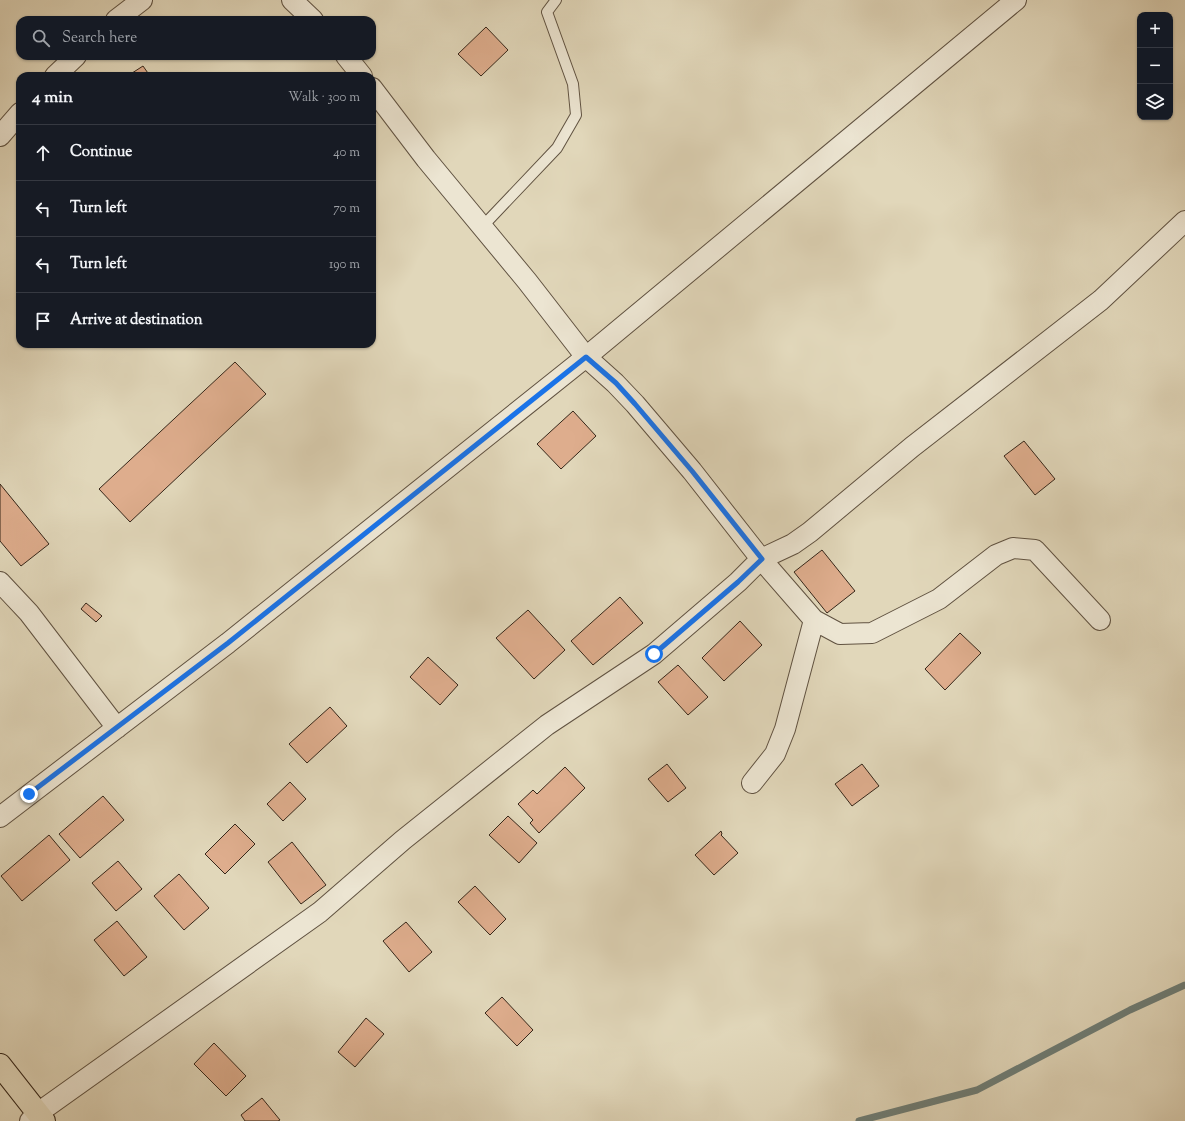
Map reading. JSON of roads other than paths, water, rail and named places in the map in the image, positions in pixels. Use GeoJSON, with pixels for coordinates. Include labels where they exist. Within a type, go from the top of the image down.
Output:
{"type":"FeatureCollection","features":[{"type":"Feature","properties":{"kind":"highway"},"geometry":{"type":"LineString","coordinates":[[0,1064],[37,1118]]}},
{"type":"Feature","properties":{"kind":"street"},"geometry":{"type":"LineString","coordinates":[[121,16],[142,0]]}},
{"type":"Feature","properties":{"kind":"street"},"geometry":{"type":"LineString","coordinates":[[292,0],[309,16]]}},
{"type":"Feature","properties":{"kind":"street"},"geometry":{"type":"LineString","coordinates":[[0,816],[240,633],[586,357],[1016,0]]}},
{"type":"Feature","properties":{"kind":"street"},"geometry":{"type":"LineString","coordinates":[[59,72],[72,60]]}},
{"type":"Feature","properties":{"kind":"street"},"geometry":{"type":"LineString","coordinates":[[349,60],[359,72]]}},
{"type":"Feature","properties":{"kind":"street"},"geometry":{"type":"LineString","coordinates":[[376,93],[426,159],[527,281],[586,357],[616,383],[640,409],[692,471],[762,559],[814,620],[840,634],[872,633],[939,599],[996,555],[1013,548],[1035,550],[1100,620]]}},
{"type":"Feature","properties":{"kind":"street"},"geometry":{"type":"LineString","coordinates":[[0,136],[16,118]]}},
{"type":"Feature","properties":{"kind":"street"},"geometry":{"type":"LineString","coordinates":[[37,1118],[320,912],[403,840],[547,725],[654,654],[738,582],[762,559],[793,544],[810,532],[912,447],[1101,300],[1185,221]]}},
{"type":"Feature","properties":{"kind":"street"},"geometry":{"type":"LineString","coordinates":[[0,582],[29,613],[117,728]]}},
{"type":"Feature","properties":{"kind":"street"},"geometry":{"type":"LineString","coordinates":[[752,783],[775,754],[785,728],[814,620]]}},
{"type":"Feature","properties":{"kind":"lane"},"geometry":{"type":"LineString","coordinates":[[482,228],[557,148],[576,115],[573,84],[547,12],[556,0]]}},
{"type":"Feature","properties":{"kind":"waterway"},"geometry":{"type":"LineString","coordinates":[[859,1121],[977,1090],[1130,1010],[1185,985]]}}]}
